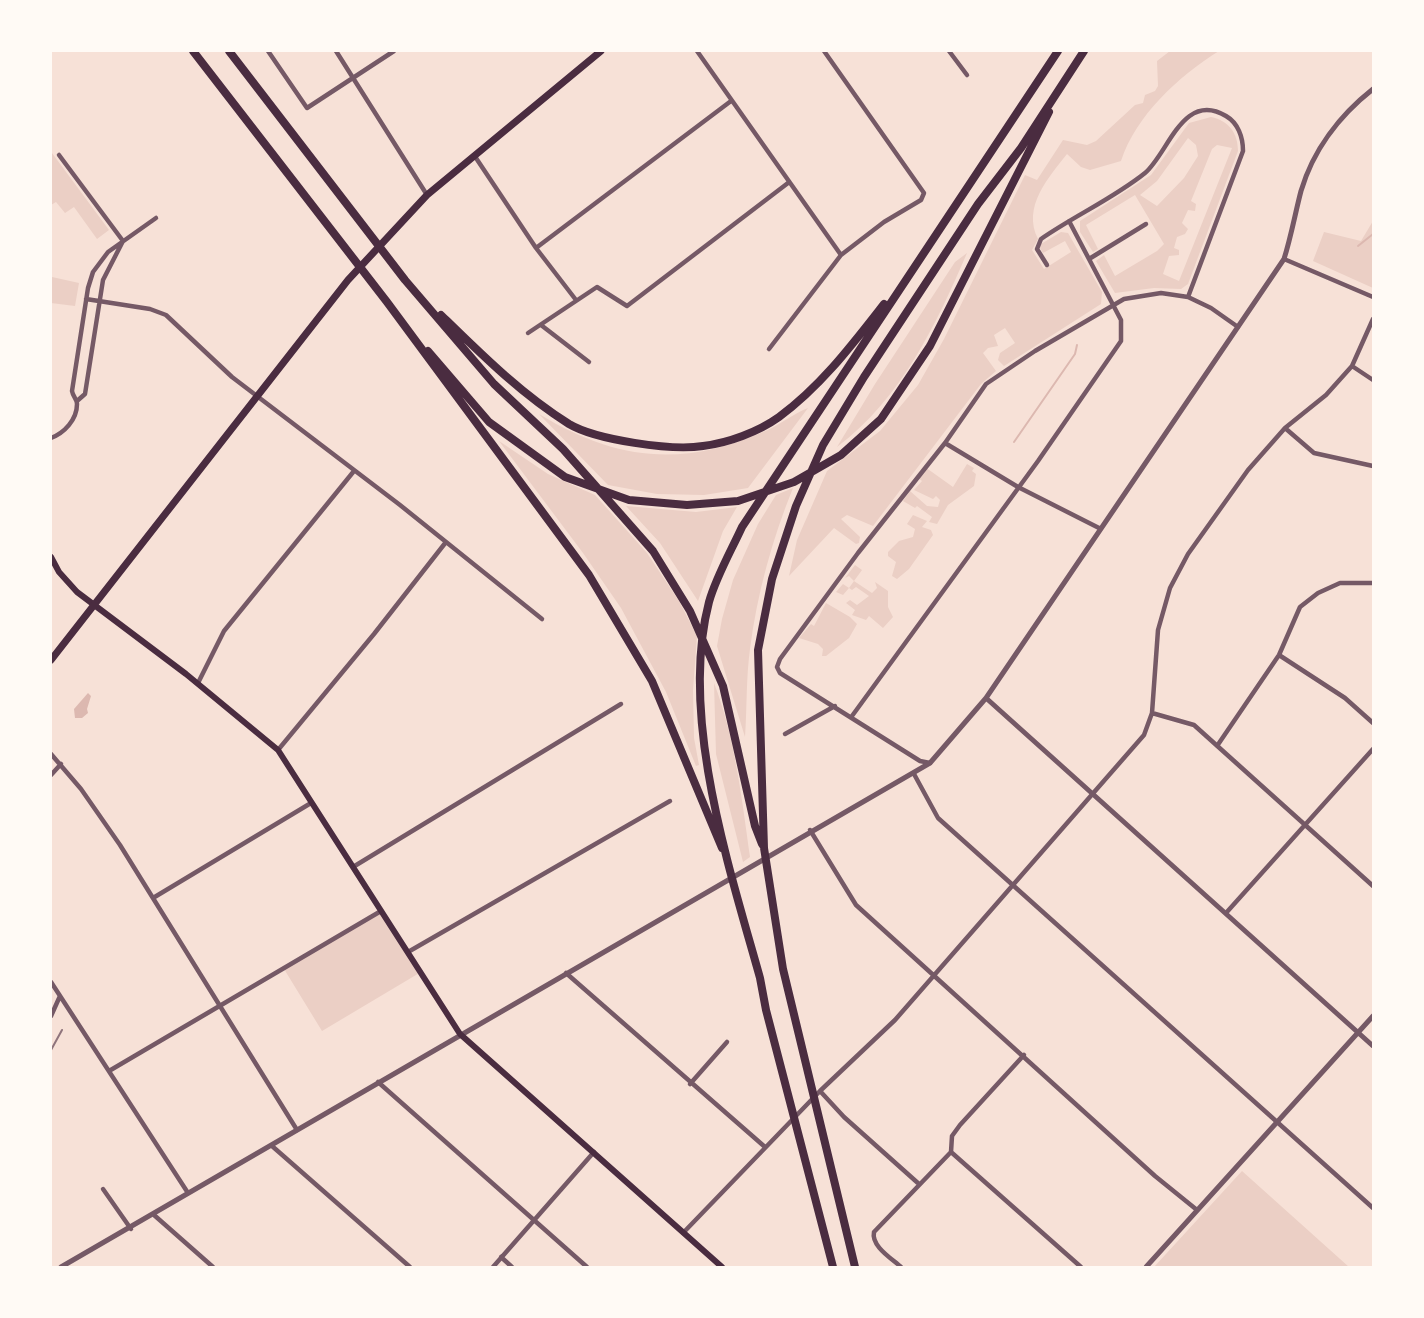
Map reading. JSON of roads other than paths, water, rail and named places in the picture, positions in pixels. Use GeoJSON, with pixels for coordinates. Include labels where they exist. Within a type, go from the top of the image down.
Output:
{"type":"FeatureCollection","features":[{"type":"Feature","properties":{"kind":"highway"},"geometry":{"type":"LineString","coordinates":[[193,51],[387,302],[589,575],[652,681],[730,868]]}},
{"type":"Feature","properties":{"kind":"highway"},"geometry":{"type":"LineString","coordinates":[[229,51],[405,280],[494,384],[563,448],[653,551],[690,611],[723,686],[754,826],[764,848]]}},
{"type":"Feature","properties":{"kind":"highway"},"geometry":{"type":"LineString","coordinates":[[833,1267],[730,868],[704,757],[700,657],[709,601],[742,527],[1058,51]]}},
{"type":"Feature","properties":{"kind":"highway"},"geometry":{"type":"LineString","coordinates":[[855,1267],[783,969],[764,848],[758,650],[772,579],[796,506],[823,445],[864,376],[978,204],[1021,148],[1084,51]]}},
{"type":"Feature","properties":{"kind":"highway"},"geometry":{"type":"LineString","coordinates":[[387,302],[489,422],[565,477],[629,500],[687,505],[738,501],[795,482],[841,455],[881,419],[930,346],[974,256],[1030,153],[1062,84]]}},
{"type":"Feature","properties":{"kind":"highway"},"geometry":{"type":"LineString","coordinates":[[405,280],[501,374],[571,425],[628,443],[702,447],[744,435],[778,418],[833,370],[922,255]]}},
{"type":"Feature","properties":{"kind":"main road"},"geometry":{"type":"LineString","coordinates":[[51,660],[348,280],[427,195],[602,51]]}},
{"type":"Feature","properties":{"kind":"main road"},"geometry":{"type":"LineString","coordinates":[[51,557],[59,572],[94,606],[198,683],[278,750],[460,1034],[722,1267]]}},
{"type":"Feature","properties":{"kind":"street"},"geometry":{"type":"LineString","coordinates":[[268,51],[307,108],[394,51]]}},
{"type":"Feature","properties":{"kind":"street"},"geometry":{"type":"LineString","coordinates":[[336,51],[427,195]]}},
{"type":"Feature","properties":{"kind":"street"},"geometry":{"type":"LineString","coordinates":[[697,51],[841,255]]}},
{"type":"Feature","properties":{"kind":"street"},"geometry":{"type":"LineString","coordinates":[[769,349],[841,255],[884,222],[921,200],[924,193],[824,51]]}},
{"type":"Feature","properties":{"kind":"street"},"geometry":{"type":"LineString","coordinates":[[949,51],[967,75]]}},
{"type":"Feature","properties":{"kind":"street"},"geometry":{"type":"LineString","coordinates":[[61,1267],[154,1215],[810,830],[914,774],[930,763],[986,698],[1099,528],[1284,259],[1301,191],[1320,149],[1350,108],[1373,89]]}},
{"type":"Feature","properties":{"kind":"street"},"geometry":{"type":"LineString","coordinates":[[536,249],[731,101]]}},
{"type":"Feature","properties":{"kind":"street"},"geometry":{"type":"LineString","coordinates":[[1047,265],[1037,249],[1038,242],[1147,171],[1180,124],[1187,118],[1204,112],[1222,114],[1239,130],[1243,151],[1188,297]]}},
{"type":"Feature","properties":{"kind":"street"},"geometry":{"type":"LineString","coordinates":[[59,155],[123,241]]}},
{"type":"Feature","properties":{"kind":"street"},"geometry":{"type":"LineString","coordinates":[[474,155],[536,249],[576,300]]}},
{"type":"Feature","properties":{"kind":"street"},"geometry":{"type":"LineString","coordinates":[[528,333],[597,287],[627,306],[788,183]]}},
{"type":"Feature","properties":{"kind":"street"},"geometry":{"type":"LineString","coordinates":[[77,401],[72,391],[89,280],[108,252],[156,218]]}},
{"type":"Feature","properties":{"kind":"street"},"geometry":{"type":"LineString","coordinates":[[852,716],[1120,343],[1123,334],[1122,322],[1069,221]]}},
{"type":"Feature","properties":{"kind":"street"},"geometry":{"type":"LineString","coordinates":[[1089,259],[1146,224]]}},
{"type":"Feature","properties":{"kind":"street"},"geometry":{"type":"LineString","coordinates":[[51,438],[69,426],[77,401],[85,394],[106,273],[123,241]]}},
{"type":"Feature","properties":{"kind":"street"},"geometry":{"type":"LineString","coordinates":[[1284,259],[1372,296]]}},
{"type":"Feature","properties":{"kind":"street"},"geometry":{"type":"LineString","coordinates":[[930,763],[920,761],[852,716],[780,673],[777,667],[780,658],[858,553],[945,443],[986,384],[1113,304],[1135,295],[1149,293],[1188,297],[1211,308],[1238,327]]}},
{"type":"Feature","properties":{"kind":"street"},"geometry":{"type":"LineString","coordinates":[[86,299],[162,313],[257,396],[542,619]]}},
{"type":"Feature","properties":{"kind":"street"},"geometry":{"type":"LineString","coordinates":[[683,1233],[820,1091],[895,1020],[1144,735],[1152,713],[1158,630],[1170,588],[1202,535],[1248,470],[1285,428],[1326,395],[1352,366],[1373,319]]}},
{"type":"Feature","properties":{"kind":"street"},"geometry":{"type":"LineString","coordinates":[[541,325],[589,362]]}},
{"type":"Feature","properties":{"kind":"street"},"geometry":{"type":"LineString","coordinates":[[1352,366],[1373,380]]}},
{"type":"Feature","properties":{"kind":"street"},"geometry":{"type":"LineString","coordinates":[[1285,428],[1314,453],[1373,466]]}},
{"type":"Feature","properties":{"kind":"street"},"geometry":{"type":"LineString","coordinates":[[945,443],[1018,486],[1099,528]]}},
{"type":"Feature","properties":{"kind":"street"},"geometry":{"type":"LineString","coordinates":[[198,683],[224,631],[354,471]]}},
{"type":"Feature","properties":{"kind":"street"},"geometry":{"type":"LineString","coordinates":[[278,750],[446,542]]}},
{"type":"Feature","properties":{"kind":"street"},"geometry":{"type":"LineString","coordinates":[[1217,746],[1279,655],[1300,607],[1318,593],[1340,584],[1373,584]]}},
{"type":"Feature","properties":{"kind":"street"},"geometry":{"type":"LineString","coordinates":[[1279,655],[1345,698],[1373,723]]}},
{"type":"Feature","properties":{"kind":"street"},"geometry":{"type":"LineString","coordinates":[[986,698],[1373,1046]]}},
{"type":"Feature","properties":{"kind":"street"},"geometry":{"type":"LineString","coordinates":[[353,867],[621,704]]}},
{"type":"Feature","properties":{"kind":"street"},"geometry":{"type":"LineString","coordinates":[[785,734],[834,706]]}},
{"type":"Feature","properties":{"kind":"street"},"geometry":{"type":"LineString","coordinates":[[1152,713],[1194,725],[1373,886]]}},
{"type":"Feature","properties":{"kind":"street"},"geometry":{"type":"LineString","coordinates":[[1226,913],[1373,749]]}},
{"type":"Feature","properties":{"kind":"street"},"geometry":{"type":"LineString","coordinates":[[51,754],[88,798],[297,1130]]}},
{"type":"Feature","properties":{"kind":"street"},"geometry":{"type":"LineString","coordinates":[[51,775],[61,764]]}},
{"type":"Feature","properties":{"kind":"street"},"geometry":{"type":"LineString","coordinates":[[914,774],[938,818],[1373,1208]]}},
{"type":"Feature","properties":{"kind":"street"},"geometry":{"type":"LineString","coordinates":[[408,952],[670,801]]}},
{"type":"Feature","properties":{"kind":"street"},"geometry":{"type":"LineString","coordinates":[[153,898],[312,803]]}},
{"type":"Feature","properties":{"kind":"street"},"geometry":{"type":"LineString","coordinates":[[810,830],[856,905],[1155,1176],[1197,1210]]}},
{"type":"Feature","properties":{"kind":"street"},"geometry":{"type":"LineString","coordinates":[[109,1071],[381,911]]}},
{"type":"Feature","properties":{"kind":"street"},"geometry":{"type":"LineString","coordinates":[[566,973],[690,1084],[765,1147]]}},
{"type":"Feature","properties":{"kind":"street"},"geometry":{"type":"LineString","coordinates":[[51,982],[188,1193]]}},
{"type":"Feature","properties":{"kind":"street"},"geometry":{"type":"LineString","coordinates":[[51,1016],[60,996]]}},
{"type":"Feature","properties":{"kind":"street"},"geometry":{"type":"LineString","coordinates":[[1146,1267],[1373,1016]]}},
{"type":"Feature","properties":{"kind":"street"},"geometry":{"type":"LineString","coordinates":[[690,1084],[727,1042]]}},
{"type":"Feature","properties":{"kind":"street"},"geometry":{"type":"LineString","coordinates":[[900,1267],[877,1245],[873,1235],[951,1152],[952,1136],[960,1125],[1024,1055]]}},
{"type":"Feature","properties":{"kind":"street"},"geometry":{"type":"LineString","coordinates":[[378,1082],[535,1218],[587,1267]]}},
{"type":"Feature","properties":{"kind":"street"},"geometry":{"type":"LineString","coordinates":[[820,1091],[844,1117],[919,1184]]}},
{"type":"Feature","properties":{"kind":"street"},"geometry":{"type":"LineString","coordinates":[[272,1146],[410,1267]]}},
{"type":"Feature","properties":{"kind":"street"},"geometry":{"type":"LineString","coordinates":[[493,1267],[594,1152]]}},
{"type":"Feature","properties":{"kind":"street"},"geometry":{"type":"LineString","coordinates":[[951,1152],[1081,1267]]}},
{"type":"Feature","properties":{"kind":"street"},"geometry":{"type":"LineString","coordinates":[[103,1189],[130,1229]]}},
{"type":"Feature","properties":{"kind":"street"},"geometry":{"type":"LineString","coordinates":[[154,1215],[213,1267]]}},
{"type":"Feature","properties":{"kind":"street"},"geometry":{"type":"LineString","coordinates":[[501,1257],[512,1267]]}},
{"type":"Feature","properties":{"kind":"waterway"},"geometry":{"type":"LineString","coordinates":[[1358,246],[1373,234]]}},
{"type":"Feature","properties":{"kind":"waterway"},"geometry":{"type":"LineString","coordinates":[[1014,442],[1075,354],[1077,345]]}},
{"type":"Feature","properties":{"kind":"railway"},"geometry":{"type":"LineString","coordinates":[[51,1050],[62,1030]]}}]}
